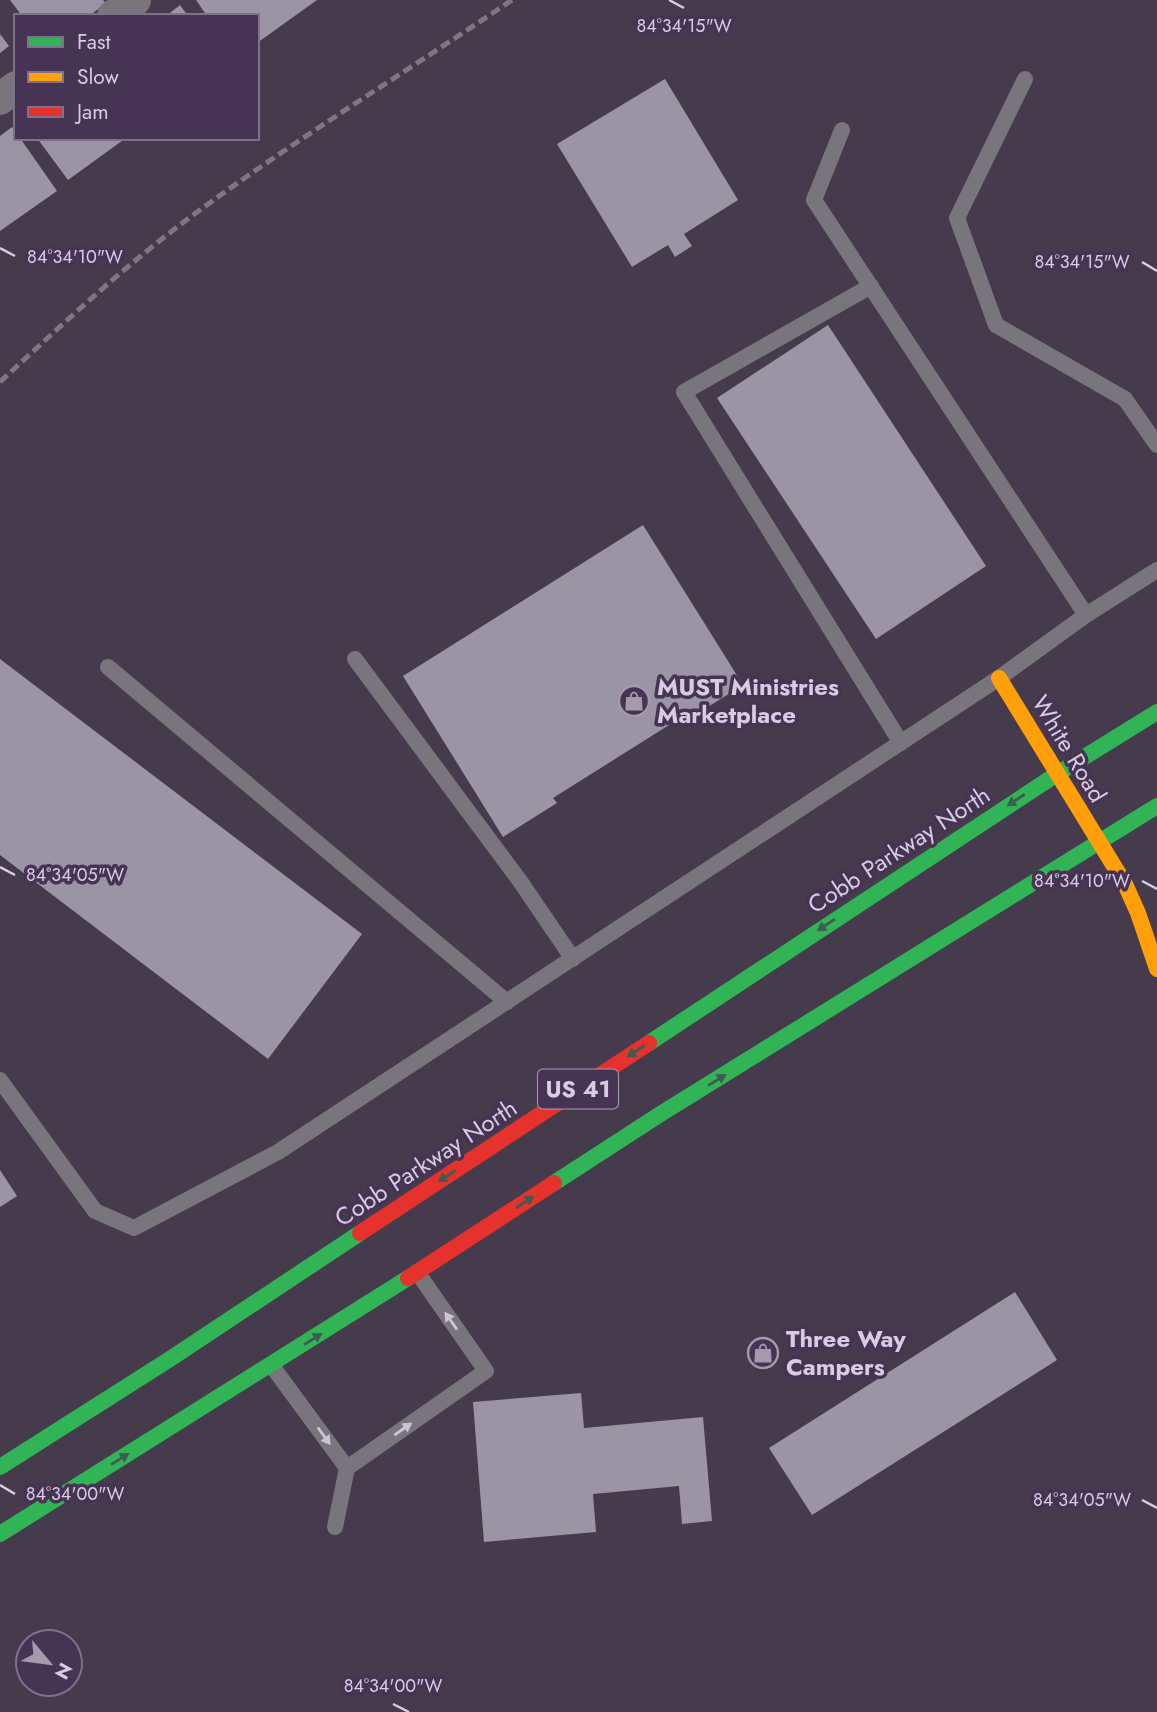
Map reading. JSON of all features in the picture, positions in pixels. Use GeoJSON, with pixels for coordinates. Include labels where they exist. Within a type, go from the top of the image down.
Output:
{"type":"FeatureCollection","features":[{"type":"Feature","properties":{"kind":"main road","name":"White Road"},"geometry":{"type":"LineString","coordinates":[[999,678],[1125,884],[1157,969]]}},
{"type":"Feature","properties":{"kind":"main road","name":"Cobb Parkway North"},"geometry":{"type":"LineString","coordinates":[[0,1467],[170,1359],[1057,774],[1157,712]]}},
{"type":"Feature","properties":{"kind":"main road","name":"US 41"},"geometry":{"type":"LineString","coordinates":[[0,1534],[271,1365],[674,1106],[1157,806]]}},
{"type":"Feature","properties":{"kind":"street"},"geometry":{"type":"LineString","coordinates":[[116,14],[135,0]]}},
{"type":"Feature","properties":{"kind":"lane"},"geometry":{"type":"LineString","coordinates":[[1025,79],[957,218],[996,325],[1125,399],[1157,445]]}},
{"type":"Feature","properties":{"kind":"lane"},"geometry":{"type":"LineString","coordinates":[[842,130],[814,200],[1086,615]]}},
{"type":"Feature","properties":{"kind":"lane"},"geometry":{"type":"LineString","coordinates":[[871,286],[684,392],[901,743]]}},
{"type":"Feature","properties":{"kind":"lane"},"geometry":{"type":"LineString","coordinates":[[0,1080],[95,1212],[134,1228],[278,1152],[901,743],[999,678],[1086,615],[1157,570]]}},
{"type":"Feature","properties":{"kind":"lane"},"geometry":{"type":"LineString","coordinates":[[355,659],[520,881],[573,959]]}},
{"type":"Feature","properties":{"kind":"lane"},"geometry":{"type":"LineString","coordinates":[[108,667],[507,1002]]}},
{"type":"Feature","properties":{"kind":"lane"},"geometry":{"type":"LineString","coordinates":[[335,1527],[347,1468],[486,1371],[416,1271]]}},
{"type":"Feature","properties":{"kind":"lane"},"geometry":{"type":"LineString","coordinates":[[271,1365],[347,1468]]}},
{"type":"Feature","properties":{"kind":"building"},"geometry":{"type":"Polygon","coordinates":[[[10,0],[103,0],[106,3],[92,14],[20,14],[10,0]]]}},
{"type":"Feature","properties":{"kind":"building"},"geometry":{"type":"Polygon","coordinates":[[[196,0],[317,0],[259,42],[259,14],[206,14],[196,0]]]}},
{"type":"Feature","properties":{"kind":"building"},"geometry":{"type":"Polygon","coordinates":[[[180,5],[187,14],[169,14],[180,5]]]}},
{"type":"Feature","properties":{"kind":"building"},"geometry":{"type":"Polygon","coordinates":[[[0,34],[9,46],[0,53],[0,34]]]}},
{"type":"Feature","properties":{"kind":"building"},"geometry":{"type":"Polygon","coordinates":[[[665,79],[738,200],[684,234],[692,246],[675,257],[668,245],[632,267],[557,144],[665,79]]]}},
{"type":"Feature","properties":{"kind":"building"},"geometry":{"type":"Polygon","coordinates":[[[12,127],[14,140],[21,140],[57,191],[0,231],[0,136],[12,127]]]}},
{"type":"Feature","properties":{"kind":"building"},"geometry":{"type":"Polygon","coordinates":[[[38,140],[123,140],[68,180],[38,140]]]}},
{"type":"Feature","properties":{"kind":"building"},"geometry":{"type":"Polygon","coordinates":[[[828,325],[986,566],[876,639],[717,398],[828,325]]]}},
{"type":"Feature","properties":{"kind":"building"},"geometry":{"type":"Polygon","coordinates":[[[643,525],[743,685],[687,720],[685,715],[553,798],[557,803],[503,837],[403,676],[643,525]]]}},
{"type":"Feature","properties":{"kind":"building"},"geometry":{"type":"Polygon","coordinates":[[[0,659],[362,934],[268,1059],[0,855],[0,659]]]}},
{"type":"Feature","properties":{"kind":"building"},"geometry":{"type":"Polygon","coordinates":[[[0,1170],[17,1196],[0,1207],[0,1170]]]}},
{"type":"Feature","properties":{"kind":"building"},"geometry":{"type":"Polygon","coordinates":[[[1015,1292],[1057,1360],[812,1515],[769,1448],[1015,1292]]]}},
{"type":"Feature","properties":{"kind":"building"},"geometry":{"type":"Polygon","coordinates":[[[581,1393],[584,1428],[703,1417],[712,1521],[682,1524],[679,1486],[593,1494],[596,1532],[484,1542],[473,1402],[581,1393]]]}},
{"type":"Feature","properties":{"kind":"railway"},"geometry":{"type":"LineString","coordinates":[[0,382],[102,289],[183,223],[285,150],[512,0]]}},
{"type":"Feature","properties":{"kind":"traffic: fast"},"geometry":{"type":"LineString","coordinates":[[649,1043],[1057,774],[1157,712]]}},
{"type":"Feature","properties":{"kind":"traffic: fast"},"geometry":{"type":"LineString","coordinates":[[554,1183],[662,1113],[1157,806]]}},
{"type":"Feature","properties":{"kind":"traffic: fast"},"geometry":{"type":"LineString","coordinates":[[0,1467],[360,1233]]}},
{"type":"Feature","properties":{"kind":"traffic: fast"},"geometry":{"type":"LineString","coordinates":[[0,1534],[408,1278]]}},
{"type":"Feature","properties":{"kind":"traffic: slow"},"geometry":{"type":"LineString","coordinates":[[999,678],[1125,884],[1157,969]]}},
{"type":"Feature","properties":{"kind":"traffic: jam"},"geometry":{"type":"LineString","coordinates":[[360,1233],[649,1043]]}},
{"type":"Feature","properties":{"kind":"traffic: jam"},"geometry":{"type":"LineString","coordinates":[[408,1278],[554,1183]]}},
{"type":"Feature","properties":{"kind":"place","name":"MUST Ministries Marketplace"},"geometry":{"type":"Point","coordinates":[634,701]}},
{"type":"Feature","properties":{"kind":"place","name":"Three Way Campers"},"geometry":{"type":"Point","coordinates":[763,1353]}}]}
